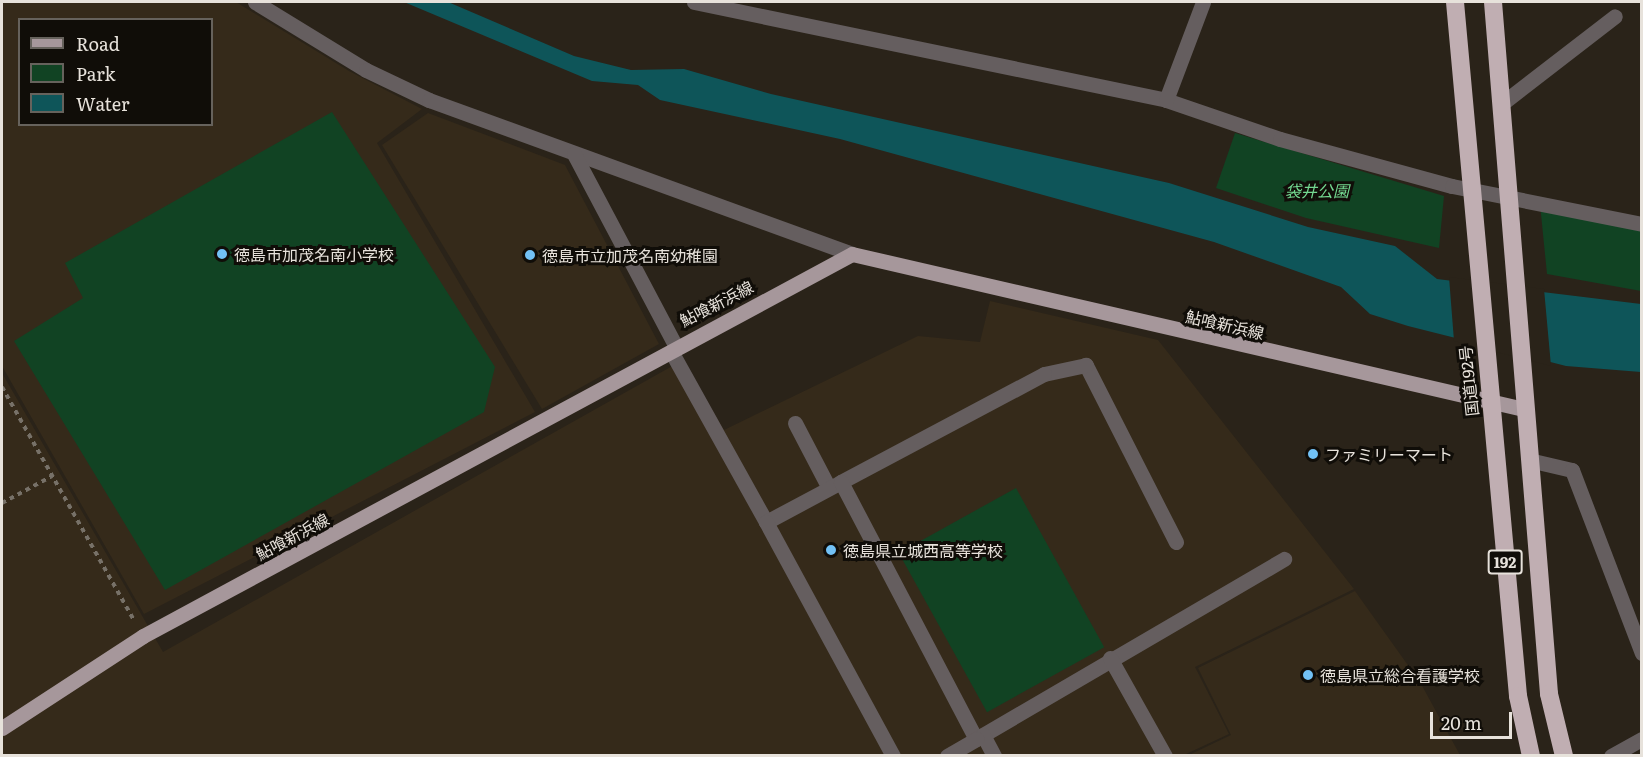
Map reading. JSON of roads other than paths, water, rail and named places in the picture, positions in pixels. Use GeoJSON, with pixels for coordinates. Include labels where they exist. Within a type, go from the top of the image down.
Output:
{"type":"FeatureCollection","features":[{"type":"Feature","properties":{"kind":"highway","name":"国道192号"},"geometry":{"type":"LineString","coordinates":[[1455,2],[1486,367],[1518,696],[1531,756]]}},
{"type":"Feature","properties":{"kind":"highway","name":"192"},"geometry":{"type":"LineString","coordinates":[[1493,2],[1511,260],[1549,694],[1564,756]]}},
{"type":"Feature","properties":{"kind":"main road","name":"鮎喰新浜線"},"geometry":{"type":"LineString","coordinates":[[2,728],[143,636],[852,254],[1490,405],[1524,410]]}},
{"type":"Feature","properties":{"kind":"street"},"geometry":{"type":"LineString","coordinates":[[255,2],[397,85],[574,154],[592,156],[852,254]]}},
{"type":"Feature","properties":{"kind":"street"},"geometry":{"type":"LineString","coordinates":[[694,2],[1166,99],[1280,139],[1472,191],[1507,195],[1641,224]]}},
{"type":"Feature","properties":{"kind":"street"},"geometry":{"type":"LineString","coordinates":[[1166,99],[1203,2]]}},
{"type":"Feature","properties":{"kind":"street"},"geometry":{"type":"LineString","coordinates":[[1500,105],[1615,16]]}},
{"type":"Feature","properties":{"kind":"street"},"geometry":{"type":"LineString","coordinates":[[574,154],[673,349],[893,756]]}},
{"type":"Feature","properties":{"kind":"street"},"geometry":{"type":"LineString","coordinates":[[766,522],[1044,374],[1086,365],[1176,542]]}},
{"type":"Feature","properties":{"kind":"street"},"geometry":{"type":"LineString","coordinates":[[795,423],[835,485],[980,737],[994,756]]}},
{"type":"Feature","properties":{"kind":"street"},"geometry":{"type":"LineString","coordinates":[[1529,460],[1572,470],[1641,653]]}},
{"type":"Feature","properties":{"kind":"street"},"geometry":{"type":"LineString","coordinates":[[947,756],[1110,658],[1284,559]]}},
{"type":"Feature","properties":{"kind":"street"},"geometry":{"type":"LineString","coordinates":[[1110,658],[1165,756]]}},
{"type":"Feature","properties":{"kind":"street"},"geometry":{"type":"LineString","coordinates":[[1611,756],[1641,739]]}},
{"type":"Feature","properties":{"kind":"water"},"geometry":{"type":"Polygon","coordinates":[[[404,2],[448,2],[574,56],[631,70],[684,69],[771,94],[1169,183],[1308,227],[1395,246],[1437,279],[1641,304],[1641,372],[1566,366],[1408,326],[1370,314],[1341,287],[1214,242],[840,139],[660,100],[638,85],[592,81],[404,2]]]}},
{"type":"Feature","properties":{"kind":"place","name":"徳島市加茂名南小学校"},"geometry":{"type":"Point","coordinates":[222,254]}},
{"type":"Feature","properties":{"kind":"place","name":"徳島市立加茂名南幼稚園"},"geometry":{"type":"Point","coordinates":[530,255]}},
{"type":"Feature","properties":{"kind":"place","name":"ファミリーマート"},"geometry":{"type":"Point","coordinates":[1313,454]}},
{"type":"Feature","properties":{"kind":"place","name":"徳島県立城西高等学校"},"geometry":{"type":"Point","coordinates":[831,550]}},
{"type":"Feature","properties":{"kind":"place","name":"徳島県立総合看護学校"},"geometry":{"type":"Point","coordinates":[1308,675]}},
{"type":"Feature","properties":{"kind":"park label","name":"袋井公園"},"geometry":{"type":"Point","coordinates":[1317,190]}}]}
